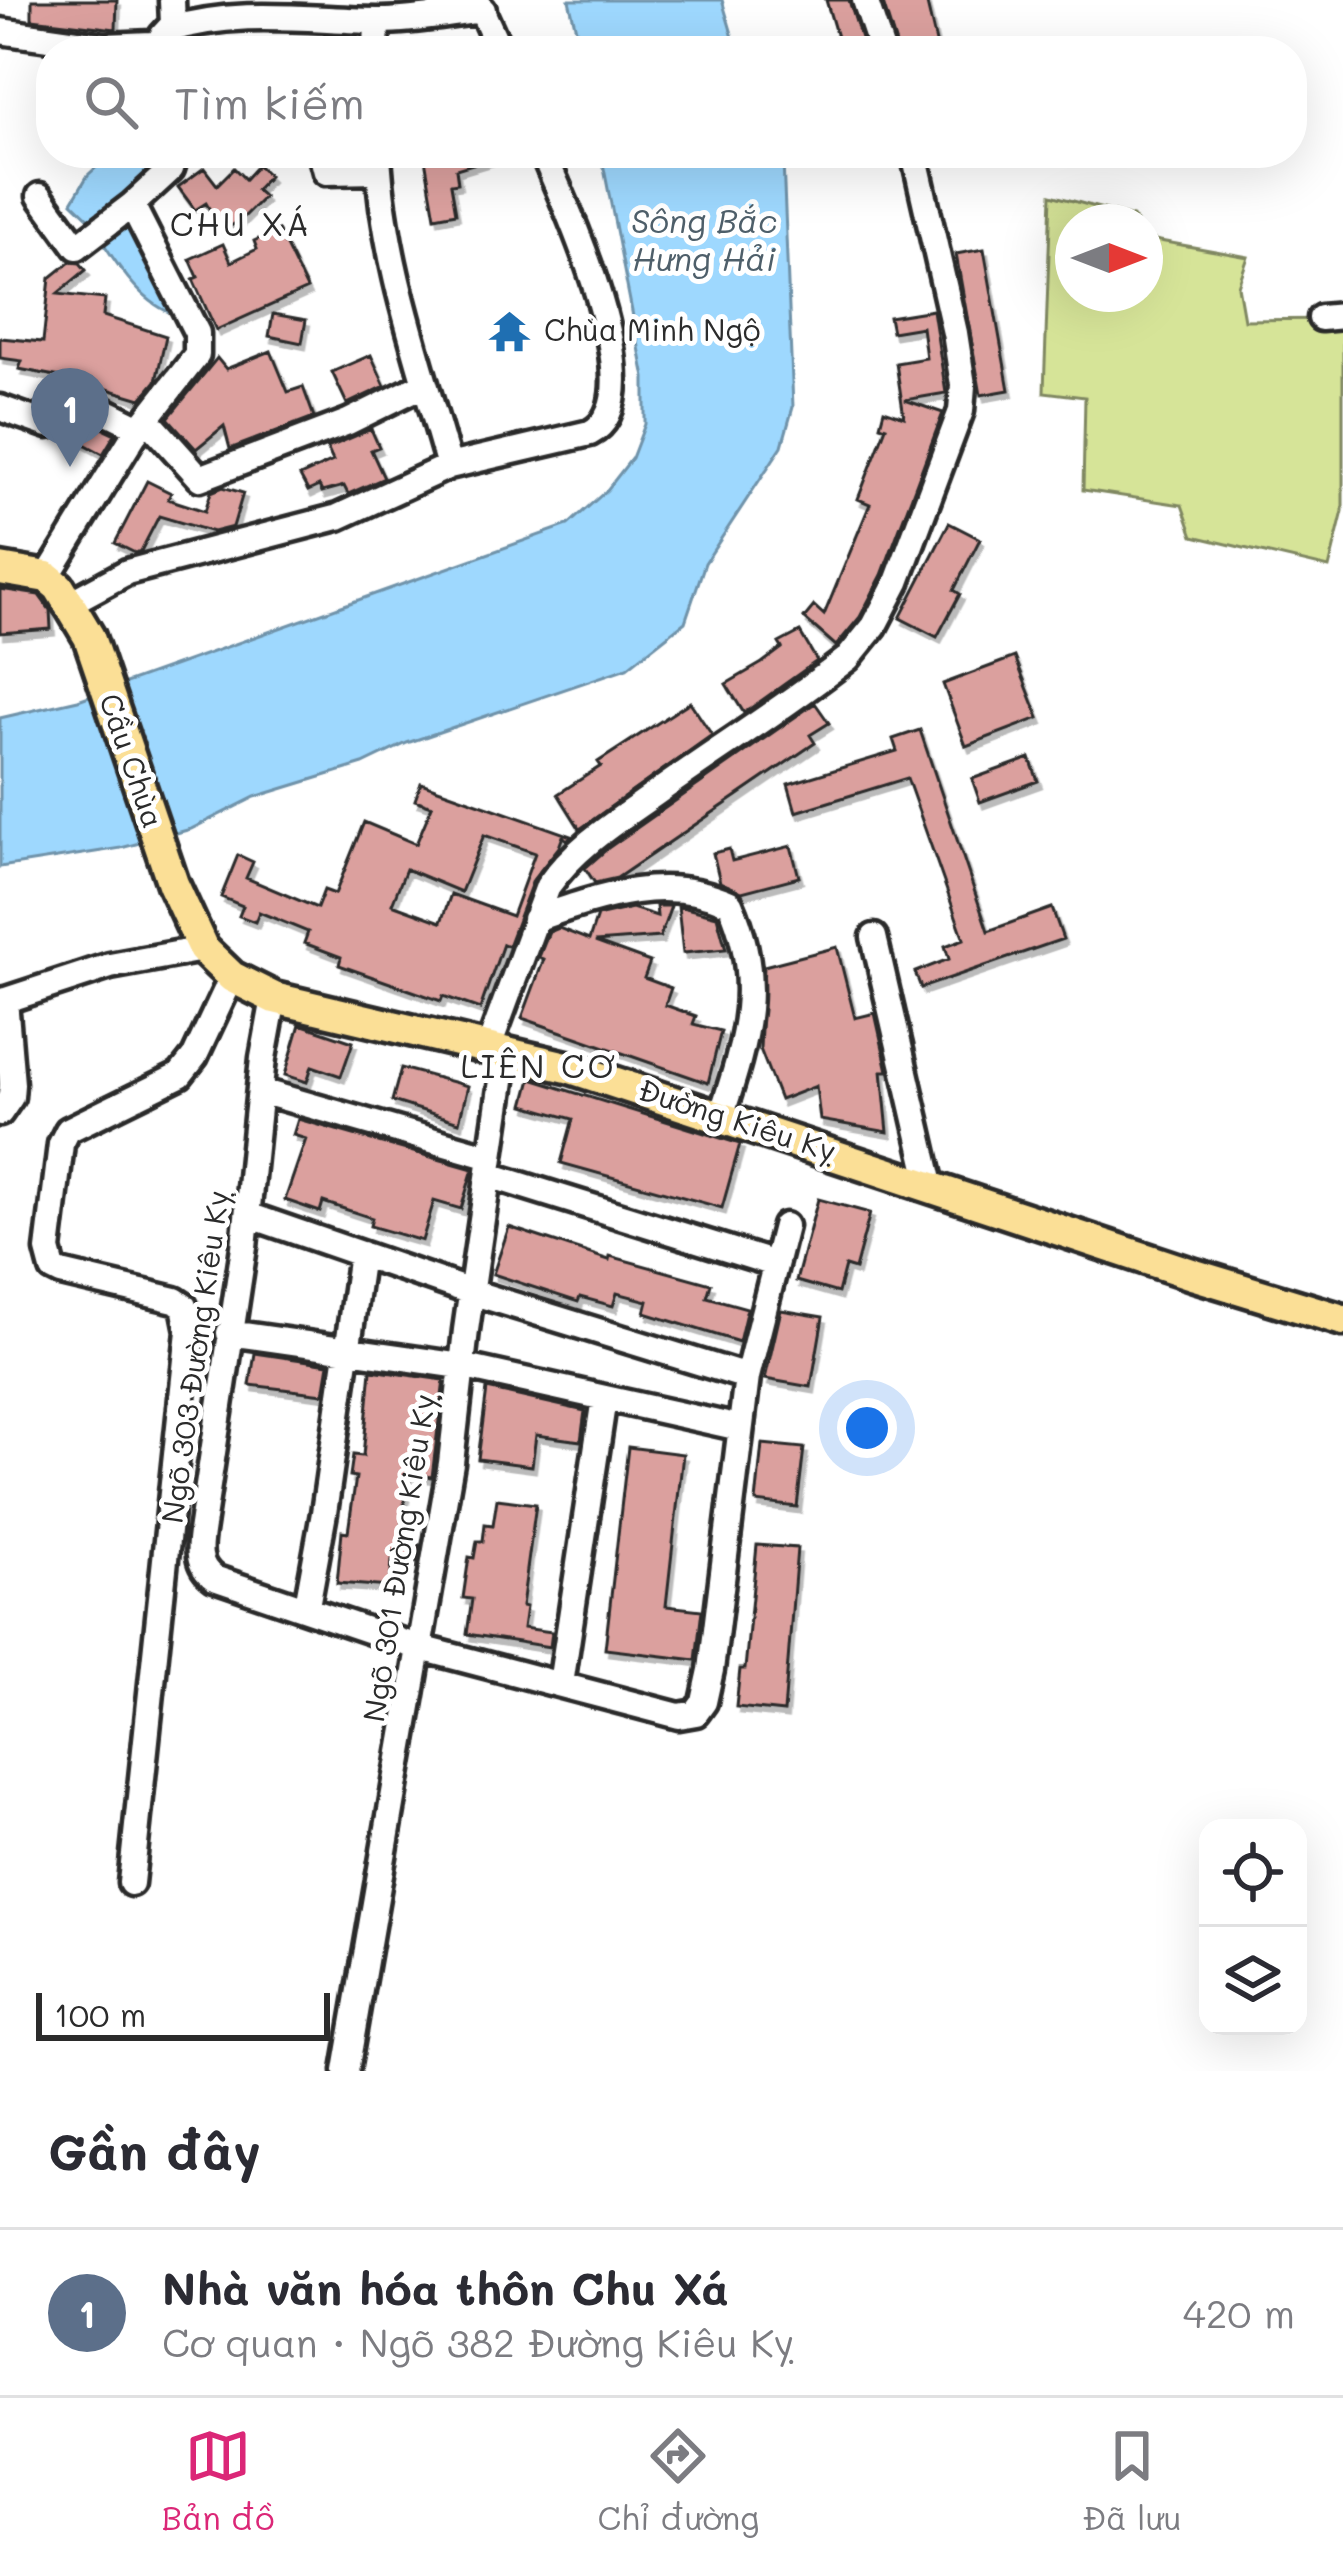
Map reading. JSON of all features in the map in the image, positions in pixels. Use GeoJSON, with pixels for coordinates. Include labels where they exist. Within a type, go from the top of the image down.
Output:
{"type":"FeatureCollection","features":[{"type":"Feature","properties":{"kind":"main road"},"geometry":{"type":"LineString","coordinates":[[0,568],[47,577],[59,587],[66,604]]}},
{"type":"Feature","properties":{"kind":"main road","name":"Cầu Chùa"},"geometry":{"type":"LineString","coordinates":[[66,604],[89,637],[173,884]]}},
{"type":"Feature","properties":{"kind":"main road","name":"Đường Kiêu Kỵ"},"geometry":{"type":"LineString","coordinates":[[173,884],[202,949],[232,976],[274,998],[571,1068],[1195,1275],[1343,1319]]}},
{"type":"Feature","properties":{"kind":"street"},"geometry":{"type":"LineString","coordinates":[[161,36],[174,16],[172,0]]}},
{"type":"Feature","properties":{"kind":"street"},"geometry":{"type":"LineString","coordinates":[[865,0],[877,36]]}},
{"type":"Feature","properties":{"kind":"street"},"geometry":{"type":"LineString","coordinates":[[169,36],[201,20],[235,15],[376,21],[480,5],[493,36]]}},
{"type":"Feature","properties":{"kind":"street"},"geometry":{"type":"LineString","coordinates":[[376,21],[376,36]]}},
{"type":"Feature","properties":{"kind":"street"},"geometry":{"type":"LineString","coordinates":[[0,31],[36,36]]}},
{"type":"Feature","properties":{"kind":"street"},"geometry":{"type":"LineString","coordinates":[[40,196],[77,247],[171,168]]}},
{"type":"Feature","properties":{"kind":"street"},"geometry":{"type":"LineString","coordinates":[[380,168],[398,290],[449,466]]}},
{"type":"Feature","properties":{"kind":"street"},"geometry":{"type":"LineString","coordinates":[[66,604],[127,572],[338,517],[449,466],[604,426],[612,414],[615,377],[605,321],[549,168]]}},
{"type":"Feature","properties":{"kind":"street","name":"Ngõ 301 Đường Kiêu Kỵ"},"geometry":{"type":"LineString","coordinates":[[346,2071],[451,1463],[490,1166],[497,1051],[536,919],[548,886],[573,855],[848,658],[874,626],[897,581],[957,430],[963,385],[917,168]]}},
{"type":"Feature","properties":{"kind":"street"},"geometry":{"type":"LineString","coordinates":[[47,577],[200,344],[132,205]]}},
{"type":"Feature","properties":{"kind":"street"},"geometry":{"type":"LineString","coordinates":[[0,408],[48,424],[75,395],[144,424],[200,478],[348,422],[425,384]]}},
{"type":"Feature","properties":{"kind":"street"},"geometry":{"type":"LineString","coordinates":[[536,919],[631,889],[707,892],[730,903],[747,942],[750,985],[739,1061],[721,1116]]}},
{"type":"Feature","properties":{"kind":"street"},"geometry":{"type":"LineString","coordinates":[[874,937],[931,1185]]}},
{"type":"Feature","properties":{"kind":"street"},"geometry":{"type":"LineString","coordinates":[[0,1113],[11,1097],[12,1084],[2,1001],[110,966],[202,949]]}},
{"type":"Feature","properties":{"kind":"street"},"geometry":{"type":"LineString","coordinates":[[131,1883],[189,1331],[184,1306],[175,1300],[61,1274],[52,1269],[48,1250],[61,1144],[68,1130],[180,1076],[195,1057],[232,976]]}},
{"type":"Feature","properties":{"kind":"street","name":"Ngõ 303 Đường Kiêu Kỵ"},"geometry":{"type":"LineString","coordinates":[[274,998],[199,1554],[208,1574],[225,1591],[307,1606],[417,1647],[679,1716],[696,1713],[704,1702],[740,1428]]}},
{"type":"Feature","properties":{"kind":"street"},"geometry":{"type":"LineString","coordinates":[[260,1091],[775,1264]]}},
{"type":"Feature","properties":{"kind":"street"},"geometry":{"type":"LineString","coordinates":[[248,1215],[472,1292],[747,1377]]}},
{"type":"Feature","properties":{"kind":"street"},"geometry":{"type":"LineString","coordinates":[[229,1333],[461,1366],[740,1428],[747,1377],[785,1226]]}},
{"type":"Feature","properties":{"kind":"street"},"geometry":{"type":"LineString","coordinates":[[307,1606],[361,1254]]}},
{"type":"Feature","properties":{"kind":"street"},"geometry":{"type":"LineString","coordinates":[[561,1684],[604,1398]]}},
{"type":"Feature","properties":{"kind":"green space"},"geometry":{"type":"Polygon","coordinates":[[[1051,195],[1085,204],[1055,204],[1055,312],[1163,312],[1163,242],[1248,257],[1238,286],[1244,320],[1343,319],[1343,511],[1329,568],[1193,536],[1182,505],[1083,490],[1085,397],[1044,392],[1051,195]]]}},
{"type":"Feature","properties":{"kind":"water"},"geometry":{"type":"Polygon","coordinates":[[[569,0],[722,0],[733,36],[577,36],[569,0]]]}},
{"type":"Feature","properties":{"kind":"water"},"geometry":{"type":"Polygon","coordinates":[[[96,168],[161,168],[93,222],[72,202],[96,168]]]}},
{"type":"Feature","properties":{"kind":"water","name":"Sông Bắc Hưng Hải"},"geometry":{"type":"Polygon","coordinates":[[[604,168],[783,168],[793,407],[782,446],[705,563],[685,622],[627,668],[407,743],[363,764],[255,797],[191,829],[121,848],[0,867],[0,718],[78,700],[568,525],[607,490],[632,458],[645,424],[645,378],[604,168]]]}},
{"type":"Feature","properties":{"kind":"water"},"geometry":{"type":"Polygon","coordinates":[[[133,219],[177,315],[144,296],[104,244],[133,219]]]}},
{"type":"Feature","properties":{"kind":"building"},"geometry":{"type":"Polygon","coordinates":[[[32,0],[117,0],[116,29],[32,19],[32,0]]]}},
{"type":"Feature","properties":{"kind":"building"},"geometry":{"type":"Polygon","coordinates":[[[826,0],[849,0],[860,36],[837,36],[826,0]]]}},
{"type":"Feature","properties":{"kind":"building"},"geometry":{"type":"Polygon","coordinates":[[[882,0],[926,0],[934,36],[893,36],[882,0]]]}},
{"type":"Feature","properties":{"kind":"building"},"geometry":{"type":"Polygon","coordinates":[[[204,168],[217,185],[234,168],[245,179],[261,168],[269,176],[256,190],[264,197],[222,231],[206,203],[195,210],[178,187],[204,168]]]}},
{"type":"Feature","properties":{"kind":"building"},"geometry":{"type":"Polygon","coordinates":[[[427,168],[459,168],[458,183],[451,184],[456,213],[435,217],[427,168]]]}},
{"type":"Feature","properties":{"kind":"building"},"geometry":{"type":"Polygon","coordinates":[[[278,230],[307,289],[216,330],[193,279],[198,277],[190,259],[223,244],[231,262],[257,249],[254,241],[278,230]]]}},
{"type":"Feature","properties":{"kind":"building"},"geometry":{"type":"Polygon","coordinates":[[[984,249],[1009,390],[981,395],[956,254],[984,249]]]}},
{"type":"Feature","properties":{"kind":"building"},"geometry":{"type":"Polygon","coordinates":[[[70,262],[86,270],[57,294],[105,299],[103,316],[166,336],[156,381],[141,399],[19,369],[22,361],[0,358],[0,338],[43,342],[50,278],[70,262]]]}},
{"type":"Feature","properties":{"kind":"building"},"geometry":{"type":"Polygon","coordinates":[[[933,310],[946,393],[905,400],[943,413],[882,575],[860,617],[836,646],[804,618],[814,606],[824,615],[870,504],[858,499],[886,427],[880,425],[884,410],[904,417],[896,363],[926,358],[922,327],[892,332],[889,317],[933,310]]]}},
{"type":"Feature","properties":{"kind":"building"},"geometry":{"type":"Polygon","coordinates":[[[273,314],[306,320],[302,343],[269,336],[273,314]]]}},
{"type":"Feature","properties":{"kind":"building"},"geometry":{"type":"Polygon","coordinates":[[[271,351],[288,392],[303,387],[314,417],[230,449],[224,426],[196,449],[168,418],[217,358],[226,369],[271,351]]]}},
{"type":"Feature","properties":{"kind":"building"},"geometry":{"type":"Polygon","coordinates":[[[371,355],[385,386],[347,404],[332,372],[371,355]]]}},
{"type":"Feature","properties":{"kind":"building"},"geometry":{"type":"Polygon","coordinates":[[[75,415],[115,434],[103,454],[64,433],[75,415]]]}},
{"type":"Feature","properties":{"kind":"building"},"geometry":{"type":"Polygon","coordinates":[[[371,429],[379,447],[371,450],[384,478],[348,494],[344,486],[308,491],[300,476],[333,461],[327,448],[371,429]]]}},
{"type":"Feature","properties":{"kind":"building"},"geometry":{"type":"Polygon","coordinates":[[[147,481],[171,493],[168,499],[205,511],[211,492],[223,487],[243,493],[233,527],[213,532],[159,516],[141,551],[135,553],[115,543],[147,481]]]}},
{"type":"Feature","properties":{"kind":"building"},"geometry":{"type":"Polygon","coordinates":[[[949,523],[980,539],[954,590],[960,594],[937,637],[900,618],[949,523]]]}},
{"type":"Feature","properties":{"kind":"building"},"geometry":{"type":"Polygon","coordinates":[[[0,589],[39,595],[50,610],[51,629],[0,633],[0,589]]]}},
{"type":"Feature","properties":{"kind":"building"},"geometry":{"type":"Polygon","coordinates":[[[800,632],[817,661],[744,713],[726,684],[800,632]]]}},
{"type":"Feature","properties":{"kind":"building"},"geometry":{"type":"Polygon","coordinates":[[[1015,657],[1039,718],[966,746],[943,684],[1015,657]]]}},
{"type":"Feature","properties":{"kind":"building"},"geometry":{"type":"Polygon","coordinates":[[[690,702],[712,735],[580,829],[558,794],[690,702]]]}},
{"type":"Feature","properties":{"kind":"building"},"geometry":{"type":"Polygon","coordinates":[[[815,703],[829,723],[810,735],[815,743],[617,878],[595,883],[585,868],[608,848],[815,703]]]}},
{"type":"Feature","properties":{"kind":"building"},"geometry":{"type":"Polygon","coordinates":[[[920,730],[988,931],[1052,908],[1063,939],[921,988],[915,972],[949,959],[945,946],[964,939],[907,778],[796,812],[788,784],[897,751],[893,739],[920,730]]]}},
{"type":"Feature","properties":{"kind":"building"},"geometry":{"type":"Polygon","coordinates":[[[1030,758],[1038,781],[980,802],[972,779],[1030,758]]]}},
{"type":"Feature","properties":{"kind":"building"},"geometry":{"type":"Polygon","coordinates":[[[421,783],[571,836],[567,840],[563,836],[533,880],[480,1009],[443,996],[441,1001],[339,965],[341,957],[304,943],[308,932],[259,912],[255,922],[239,916],[243,906],[221,897],[238,855],[253,862],[246,878],[317,908],[324,890],[335,894],[364,822],[416,844],[432,806],[415,800],[421,783]],[[484,835],[461,892],[406,869],[392,904],[441,922],[451,894],[512,916],[535,853],[484,835]]]}},
{"type":"Feature","properties":{"kind":"building"},"geometry":{"type":"Polygon","coordinates":[[[791,846],[799,877],[742,892],[720,882],[713,853],[729,849],[732,861],[791,846]]]}},
{"type":"Feature","properties":{"kind":"building"},"geometry":{"type":"Polygon","coordinates":[[[656,906],[671,906],[660,937],[595,942],[650,962],[644,978],[671,988],[665,1005],[696,1016],[693,1024],[721,1031],[708,1083],[522,1018],[549,932],[559,928],[589,940],[597,916],[632,908],[657,916],[656,906]]]}},
{"type":"Feature","properties":{"kind":"building"},"geometry":{"type":"Polygon","coordinates":[[[678,906],[717,916],[726,949],[683,953],[678,906]]]}},
{"type":"Feature","properties":{"kind":"building"},"geometry":{"type":"Polygon","coordinates":[[[837,947],[855,1018],[875,1013],[888,1071],[882,1071],[888,1132],[820,1120],[816,1086],[780,1100],[760,1049],[764,966],[837,947]]]}},
{"type":"Feature","properties":{"kind":"building"},"geometry":{"type":"Polygon","coordinates":[[[300,1024],[353,1042],[341,1076],[312,1066],[307,1082],[285,1075],[300,1024]]]}},
{"type":"Feature","properties":{"kind":"building"},"geometry":{"type":"Polygon","coordinates":[[[401,1068],[468,1086],[459,1122],[392,1101],[401,1068]]]}},
{"type":"Feature","properties":{"kind":"building"},"geometry":{"type":"Polygon","coordinates":[[[531,1079],[740,1144],[722,1208],[561,1163],[573,1119],[524,1105],[531,1079]]]}},
{"type":"Feature","properties":{"kind":"building"},"geometry":{"type":"Polygon","coordinates":[[[298,1119],[473,1169],[461,1209],[434,1201],[422,1241],[370,1226],[372,1218],[323,1202],[320,1212],[285,1200],[306,1139],[293,1135],[298,1119]]]}},
{"type":"Feature","properties":{"kind":"building"},"geometry":{"type":"Polygon","coordinates":[[[818,1199],[870,1213],[855,1269],[845,1266],[838,1293],[796,1281],[818,1199]]]}},
{"type":"Feature","properties":{"kind":"building"},"geometry":{"type":"Polygon","coordinates":[[[509,1227],[609,1260],[610,1256],[711,1284],[707,1297],[747,1308],[739,1342],[645,1313],[648,1301],[617,1293],[613,1306],[580,1297],[578,1302],[493,1274],[509,1227]]]}},
{"type":"Feature","properties":{"kind":"building"},"geometry":{"type":"Polygon","coordinates":[[[781,1310],[823,1317],[811,1387],[765,1379],[781,1310]]]}},
{"type":"Feature","properties":{"kind":"building"},"geometry":{"type":"Polygon","coordinates":[[[255,1353],[329,1364],[324,1394],[250,1385],[255,1353]]]}},
{"type":"Feature","properties":{"kind":"building"},"geometry":{"type":"Polygon","coordinates":[[[371,1370],[444,1380],[432,1477],[408,1474],[399,1544],[420,1545],[417,1562],[392,1560],[390,1587],[337,1583],[342,1531],[348,1532],[356,1477],[350,1476],[353,1455],[363,1456],[371,1370]]]}},
{"type":"Feature","properties":{"kind":"building"},"geometry":{"type":"Polygon","coordinates":[[[487,1389],[585,1411],[581,1441],[536,1435],[532,1466],[478,1459],[487,1389]]]}},
{"type":"Feature","properties":{"kind":"building"},"geometry":{"type":"Polygon","coordinates":[[[762,1444],[804,1448],[797,1507],[756,1502],[762,1444]]]}},
{"type":"Feature","properties":{"kind":"building"},"geometry":{"type":"Polygon","coordinates":[[[628,1447],[683,1454],[666,1606],[702,1610],[696,1660],[605,1649],[628,1447]]]}},
{"type":"Feature","properties":{"kind":"building"},"geometry":{"type":"Polygon","coordinates":[[[497,1499],[536,1504],[523,1628],[552,1632],[550,1647],[467,1634],[472,1599],[463,1598],[469,1557],[474,1558],[477,1541],[483,1541],[485,1524],[493,1525],[497,1499]]]}},
{"type":"Feature","properties":{"kind":"building"},"geometry":{"type":"Polygon","coordinates":[[[757,1545],[797,1548],[784,1712],[736,1707],[740,1669],[745,1669],[757,1545]]]}},
{"type":"Feature","properties":{"kind":"place","name":"Chùa Minh Ngộ"},"geometry":{"type":"Point","coordinates":[510,331]}},
{"type":"Feature","properties":{"kind":"place","name":"Nhà văn hóa thôn Chu Xá"},"geometry":{"type":"Point","coordinates":[70,467]}},
{"type":"Feature","properties":{"kind":"district","name":"CHU XÁ"},"geometry":{"type":"Point","coordinates":[241,224]}},
{"type":"Feature","properties":{"kind":"district","name":"LIÊN CƠ"},"geometry":{"type":"Point","coordinates":[539,1066]}}]}
